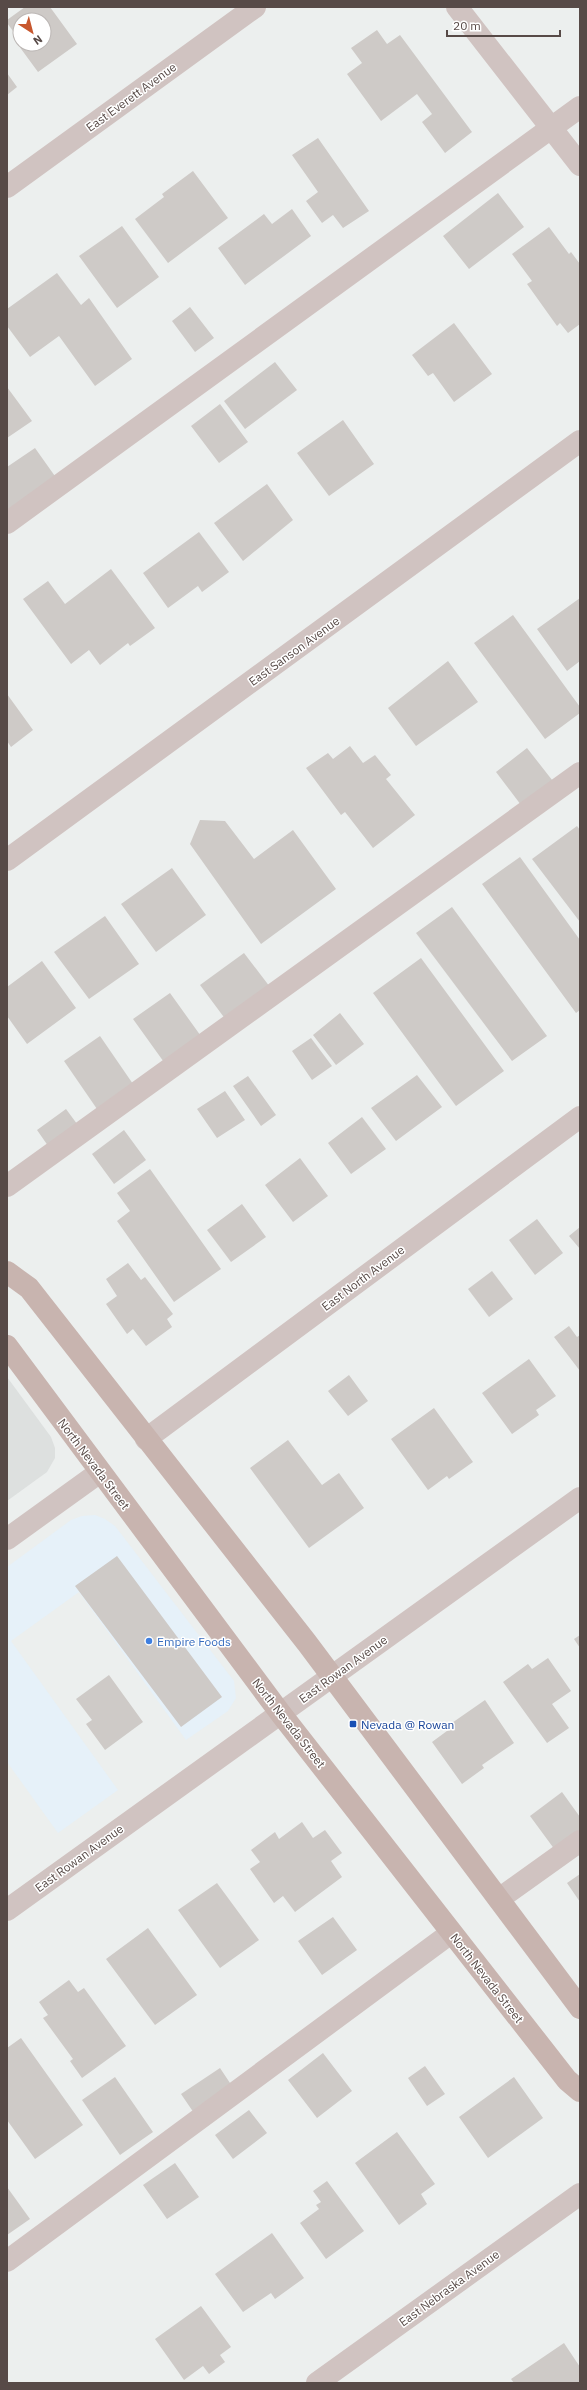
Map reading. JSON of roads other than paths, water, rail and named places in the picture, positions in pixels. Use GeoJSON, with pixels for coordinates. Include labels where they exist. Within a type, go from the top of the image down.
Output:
{"type":"FeatureCollection","features":[{"type":"Feature","properties":{"kind":"main road"},"geometry":{"type":"LineString","coordinates":[[7,1272],[29,1288],[333,1677],[580,2008]]}},
{"type":"Feature","properties":{"kind":"main road","name":"North Nevada Street"},"geometry":{"type":"LineString","coordinates":[[7,1346],[281,1714],[567,2080],[580,2091]]}},
{"type":"Feature","properties":{"kind":"street","name":"East Everett Avenue"},"geometry":{"type":"LineString","coordinates":[[7,187],[255,7]]}},
{"type":"Feature","properties":{"kind":"street"},"geometry":{"type":"LineString","coordinates":[[457,7],[580,165]]}},
{"type":"Feature","properties":{"kind":"street"},"geometry":{"type":"LineString","coordinates":[[7,523],[580,107]]}},
{"type":"Feature","properties":{"kind":"street","name":"East Sanson Avenue"},"geometry":{"type":"LineString","coordinates":[[7,860],[580,441]]}},
{"type":"Feature","properties":{"kind":"street"},"geometry":{"type":"LineString","coordinates":[[7,1186],[580,773]]}},
{"type":"Feature","properties":{"kind":"street","name":"East North Avenue"},"geometry":{"type":"LineString","coordinates":[[146,1439],[580,1117]]}},
{"type":"Feature","properties":{"kind":"street"},"geometry":{"type":"LineString","coordinates":[[7,1539],[100,1472]]}},
{"type":"Feature","properties":{"kind":"street","name":"East Rowan Avenue"},"geometry":{"type":"LineString","coordinates":[[7,1910],[580,1498]]}},
{"type":"Feature","properties":{"kind":"street"},"geometry":{"type":"LineString","coordinates":[[499,1899],[580,1841]]}},
{"type":"Feature","properties":{"kind":"street"},"geometry":{"type":"LineString","coordinates":[[7,2261],[451,1933]]}},
{"type":"Feature","properties":{"kind":"street","name":"East Nebraska Avenue"},"geometry":{"type":"LineString","coordinates":[[317,2383],[580,2194]]}},
{"type":"Feature","properties":{"kind":"place","name":"Empire Foods"},"geometry":{"type":"Point","coordinates":[149,1641]}},
{"type":"Feature","properties":{"kind":"place","name":"Nevada @ Rowan"},"geometry":{"type":"Point","coordinates":[353,1724]}}]}
